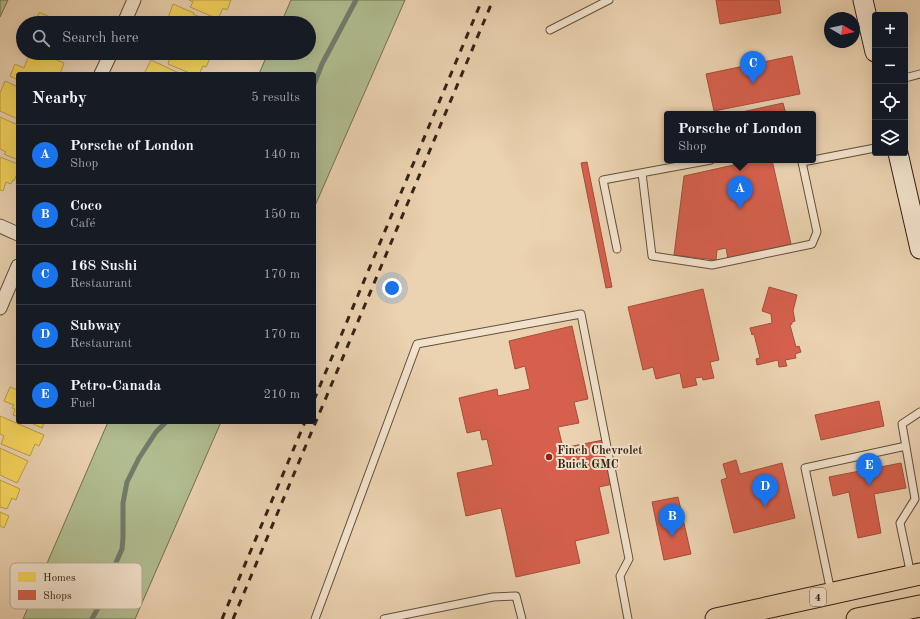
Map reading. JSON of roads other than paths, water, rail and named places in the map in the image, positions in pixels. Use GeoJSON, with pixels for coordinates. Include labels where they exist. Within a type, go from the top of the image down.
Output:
{"type":"FeatureCollection","features":[{"type":"Feature","properties":{"kind":"main road"},"geometry":{"type":"LineString","coordinates":[[863,0],[874,48]]}},
{"type":"Feature","properties":{"kind":"main road"},"geometry":{"type":"LineString","coordinates":[[899,156],[919,239]]}},
{"type":"Feature","properties":{"kind":"main road","name":"4"},"geometry":{"type":"LineString","coordinates":[[716,619],[916,575]]}},
{"type":"Feature","properties":{"kind":"main road"},"geometry":{"type":"LineString","coordinates":[[868,618],[920,606]]}},
{"type":"Feature","properties":{"kind":"street"},"geometry":{"type":"LineString","coordinates":[[127,16],[134,0]]}},
{"type":"Feature","properties":{"kind":"street"},"geometry":{"type":"LineString","coordinates":[[103,72],[108,60]]}},
{"type":"Feature","properties":{"kind":"street"},"geometry":{"type":"LineString","coordinates":[[0,226],[16,233]]}},
{"type":"Feature","properties":{"kind":"street"},"geometry":{"type":"LineString","coordinates":[[0,308],[16,271]]}},
{"type":"Feature","properties":{"kind":"lane"},"geometry":{"type":"LineString","coordinates":[[550,30],[609,0]]}},
{"type":"Feature","properties":{"kind":"lane"},"geometry":{"type":"LineString","coordinates":[[908,77],[920,74]]}},
{"type":"Feature","properties":{"kind":"lane"},"geometry":{"type":"LineString","coordinates":[[816,159],[872,149]]}},
{"type":"Feature","properties":{"kind":"lane"},"geometry":{"type":"LineString","coordinates":[[617,249],[603,180],[695,163]]}},
{"type":"Feature","properties":{"kind":"lane"},"geometry":{"type":"LineString","coordinates":[[642,173],[652,256],[712,265],[812,244],[817,232],[802,163]]}},
{"type":"Feature","properties":{"kind":"lane"},"geometry":{"type":"LineString","coordinates":[[315,619],[417,344],[581,314],[629,559],[620,576],[628,619]]}},
{"type":"Feature","properties":{"kind":"lane"},"geometry":{"type":"LineString","coordinates":[[916,575],[900,523],[918,498],[902,424],[920,412]]}},
{"type":"Feature","properties":{"kind":"lane"},"geometry":{"type":"LineString","coordinates":[[831,594],[805,468],[906,446]]}},
{"type":"Feature","properties":{"kind":"lane"},"geometry":{"type":"LineString","coordinates":[[384,619],[493,597],[516,596],[522,619]]}},
{"type":"Feature","properties":{"kind":"waterway"},"geometry":{"type":"LineString","coordinates":[[316,79],[322,64],[356,0]]}},
{"type":"Feature","properties":{"kind":"waterway"},"geometry":{"type":"LineString","coordinates":[[116,563],[122,549],[123,503],[127,482],[139,458],[156,432],[164,424]]}},
{"type":"Feature","properties":{"kind":"waterway"},"geometry":{"type":"LineString","coordinates":[[92,619],[97,609]]}},
{"type":"Feature","properties":{"kind":"railway"},"geometry":{"type":"LineString","coordinates":[[316,395],[482,0]]}},
{"type":"Feature","properties":{"kind":"railway"},"geometry":{"type":"LineString","coordinates":[[316,421],[493,0]]}},
{"type":"Feature","properties":{"kind":"railway"},"geometry":{"type":"LineString","coordinates":[[222,619],[304,424]]}},
{"type":"Feature","properties":{"kind":"railway"},"geometry":{"type":"LineString","coordinates":[[233,619],[315,424]]}},
{"type":"Feature","properties":{"kind":"place","name":"168 Sushi"},"geometry":{"type":"Point","coordinates":[753,84]}},
{"type":"Feature","properties":{"kind":"place","name":"Porsche of London"},"geometry":{"type":"Point","coordinates":[740,209]}},
{"type":"Feature","properties":{"kind":"place","name":"Finch Chevrolet Buick GMC"},"geometry":{"type":"Point","coordinates":[549,457]}},
{"type":"Feature","properties":{"kind":"place","name":"Petro-Canada"},"geometry":{"type":"Point","coordinates":[869,486]}},
{"type":"Feature","properties":{"kind":"place","name":"Subway"},"geometry":{"type":"Point","coordinates":[765,507]}},
{"type":"Feature","properties":{"kind":"place","name":"Coco"},"geometry":{"type":"Point","coordinates":[672,537]}}]}
